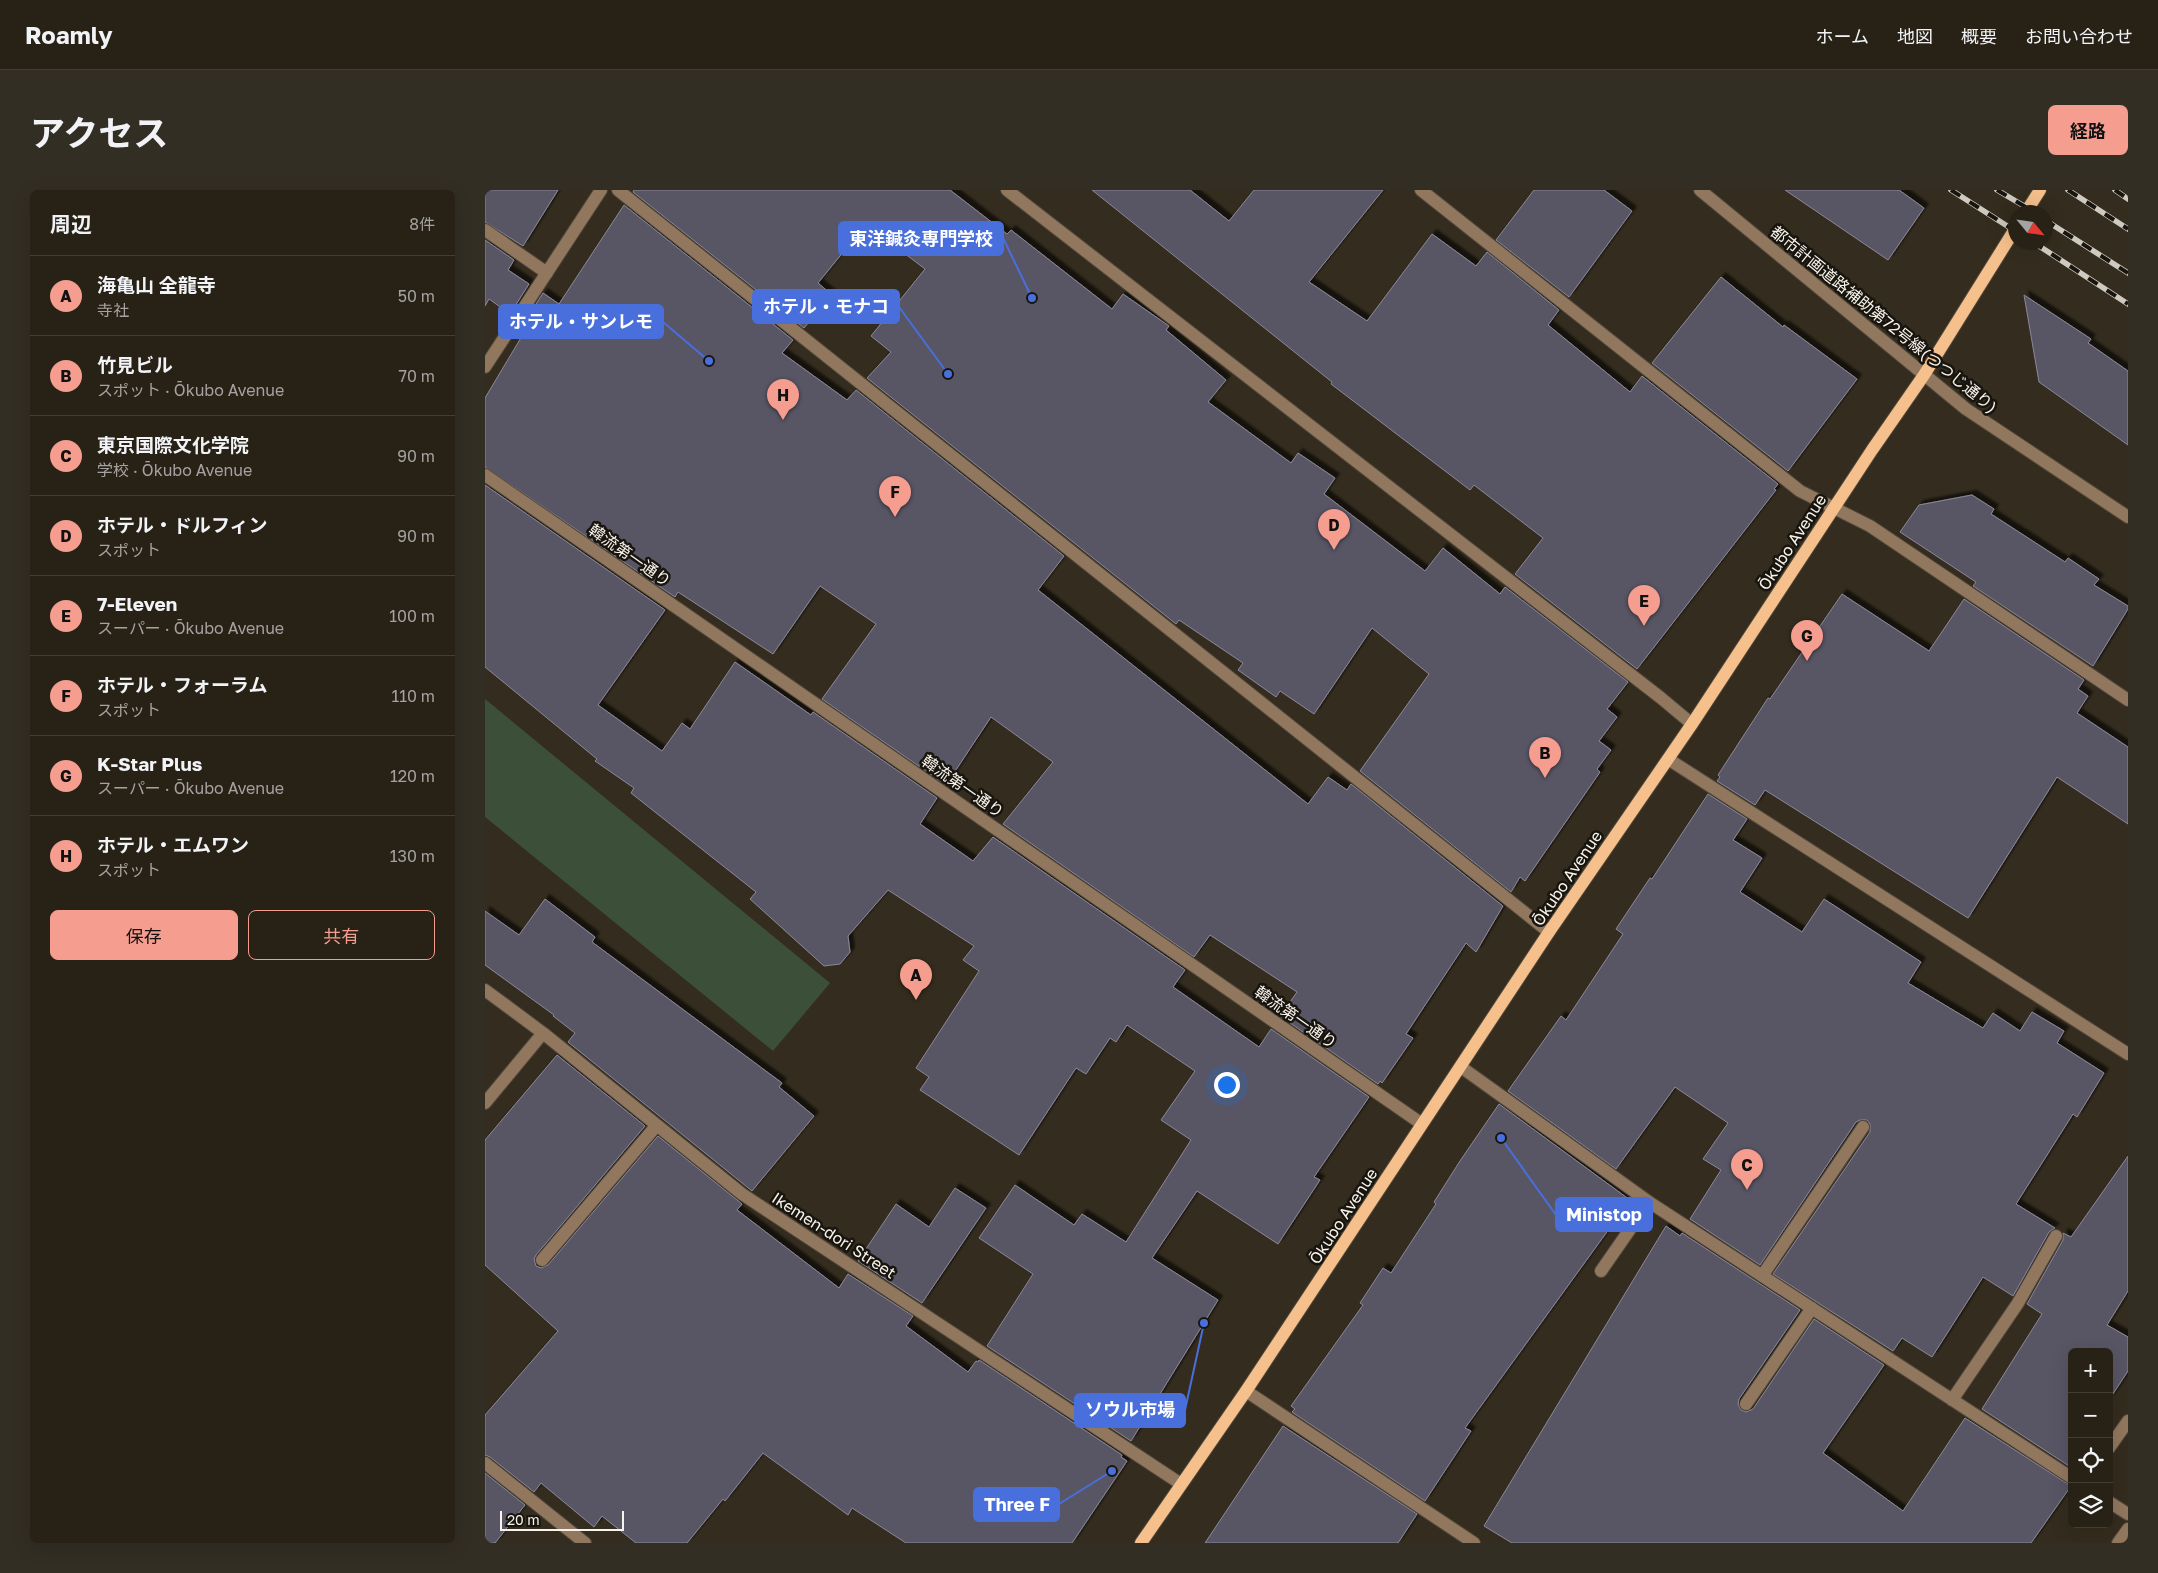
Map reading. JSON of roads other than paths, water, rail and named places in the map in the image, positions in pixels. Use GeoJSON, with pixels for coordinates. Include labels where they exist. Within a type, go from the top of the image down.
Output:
{"type":"FeatureCollection","features":[{"type":"Feature","properties":{"kind":"main road"},"geometry":{"type":"LineString","coordinates":[[2030,205],[2039,190]]}},
{"type":"Feature","properties":{"kind":"main road","name":"Ōkubo Avenue"},"geometry":{"type":"LineString","coordinates":[[1141,1543],[1246,1391],[1549,932],[1692,724],[1833,508],[1924,375],[2008,240]]}},
{"type":"Feature","properties":{"kind":"street"},"geometry":{"type":"LineString","coordinates":[[485,367],[601,190]]}},
{"type":"Feature","properties":{"kind":"street"},"geometry":{"type":"LineString","coordinates":[[618,190],[1549,932]]}},
{"type":"Feature","properties":{"kind":"street"},"geometry":{"type":"LineString","coordinates":[[1007,190],[1692,724]]}},
{"type":"Feature","properties":{"kind":"street"},"geometry":{"type":"LineString","coordinates":[[1421,190],[1800,491],[1870,526],[2128,700]]}},
{"type":"Feature","properties":{"kind":"street","name":"都市計画道路補助第72号線(つつじ通り)"},"geometry":{"type":"LineString","coordinates":[[1700,190],[1966,409],[2128,517]]}},
{"type":"Feature","properties":{"kind":"street"},"geometry":{"type":"LineString","coordinates":[[485,230],[547,272]]}},
{"type":"Feature","properties":{"kind":"street","name":"韓流第一通り"},"geometry":{"type":"LineString","coordinates":[[485,475],[1422,1124]]}},
{"type":"Feature","properties":{"kind":"street"},"geometry":{"type":"LineString","coordinates":[[1668,759],[2128,1054]]}},
{"type":"Feature","properties":{"kind":"street","name":"Ikemen-dori Street"},"geometry":{"type":"LineString","coordinates":[[485,990],[543,1033],[742,1194],[1181,1484]]}},
{"type":"Feature","properties":{"kind":"street"},"geometry":{"type":"LineString","coordinates":[[485,1103],[543,1033]]}},
{"type":"Feature","properties":{"kind":"street"},"geometry":{"type":"LineString","coordinates":[[1461,1067],[1649,1202],[2068,1475]]}},
{"type":"Feature","properties":{"kind":"street"},"geometry":{"type":"LineString","coordinates":[[542,1260],[657,1125]]}},
{"type":"Feature","properties":{"kind":"street"},"geometry":{"type":"LineString","coordinates":[[1762,1276],[1863,1127]]}},
{"type":"Feature","properties":{"kind":"street"},"geometry":{"type":"LineString","coordinates":[[1601,1271],[1649,1202]]}},
{"type":"Feature","properties":{"kind":"street"},"geometry":{"type":"LineString","coordinates":[[1952,1400],[2018,1303],[2056,1236]]}},
{"type":"Feature","properties":{"kind":"street"},"geometry":{"type":"LineString","coordinates":[[1746,1404],[1812,1308]]}},
{"type":"Feature","properties":{"kind":"street"},"geometry":{"type":"LineString","coordinates":[[1246,1391],[1474,1543]]}},
{"type":"Feature","properties":{"kind":"street"},"geometry":{"type":"LineString","coordinates":[[2113,1442],[2128,1421]]}},
{"type":"Feature","properties":{"kind":"street"},"geometry":{"type":"LineString","coordinates":[[485,1463],[585,1543]]}},
{"type":"Feature","properties":{"kind":"street"},"geometry":{"type":"LineString","coordinates":[[2113,1505],[2128,1514]]}},
{"type":"Feature","properties":{"kind":"street"},"geometry":{"type":"LineString","coordinates":[[2119,1543],[2128,1529]]}},
{"type":"Feature","properties":{"kind":"railway"},"geometry":{"type":"LineString","coordinates":[[1951,190],[2008,227]]}},
{"type":"Feature","properties":{"kind":"railway"},"geometry":{"type":"LineString","coordinates":[[1997,190],[2022,205]]}},
{"type":"Feature","properties":{"kind":"railway"},"geometry":{"type":"LineString","coordinates":[[2068,190],[2128,229]]}},
{"type":"Feature","properties":{"kind":"railway"},"geometry":{"type":"LineString","coordinates":[[2115,190],[2128,199]]}},
{"type":"Feature","properties":{"kind":"railway"},"geometry":{"type":"LineString","coordinates":[[2053,225],[2128,273]]}},
{"type":"Feature","properties":{"kind":"railway"},"geometry":{"type":"LineString","coordinates":[[2045,250],[2128,304]]}},
{"type":"Feature","properties":{"kind":"place","name":"東洋鍼灸専門学校"},"geometry":{"type":"Point","coordinates":[1032,298]}},
{"type":"Feature","properties":{"kind":"place","name":"ホテル・サンレモ"},"geometry":{"type":"Point","coordinates":[709,361]}},
{"type":"Feature","properties":{"kind":"place","name":"ホテル・モナコ"},"geometry":{"type":"Point","coordinates":[948,374]}},
{"type":"Feature","properties":{"kind":"place","name":"ホテル・エムワン"},"geometry":{"type":"Point","coordinates":[783,420]}},
{"type":"Feature","properties":{"kind":"place","name":"ホテル・フォーラム"},"geometry":{"type":"Point","coordinates":[895,517]}},
{"type":"Feature","properties":{"kind":"place","name":"ホテル・ドルフィン"},"geometry":{"type":"Point","coordinates":[1334,550]}},
{"type":"Feature","properties":{"kind":"place","name":"7-Eleven"},"geometry":{"type":"Point","coordinates":[1644,626]}},
{"type":"Feature","properties":{"kind":"place","name":"K-Star Plus"},"geometry":{"type":"Point","coordinates":[1807,661]}},
{"type":"Feature","properties":{"kind":"place","name":"竹見ビル"},"geometry":{"type":"Point","coordinates":[1545,778]}},
{"type":"Feature","properties":{"kind":"place","name":"海亀山 全龍寺"},"geometry":{"type":"Point","coordinates":[916,1000]}},
{"type":"Feature","properties":{"kind":"place","name":"Ministop"},"geometry":{"type":"Point","coordinates":[1501,1138]}},
{"type":"Feature","properties":{"kind":"place","name":"東京国際文化学院"},"geometry":{"type":"Point","coordinates":[1747,1190]}},
{"type":"Feature","properties":{"kind":"place","name":"ソウル市場"},"geometry":{"type":"Point","coordinates":[1204,1323]}},
{"type":"Feature","properties":{"kind":"place","name":"Three F"},"geometry":{"type":"Point","coordinates":[1112,1471]}}]}
